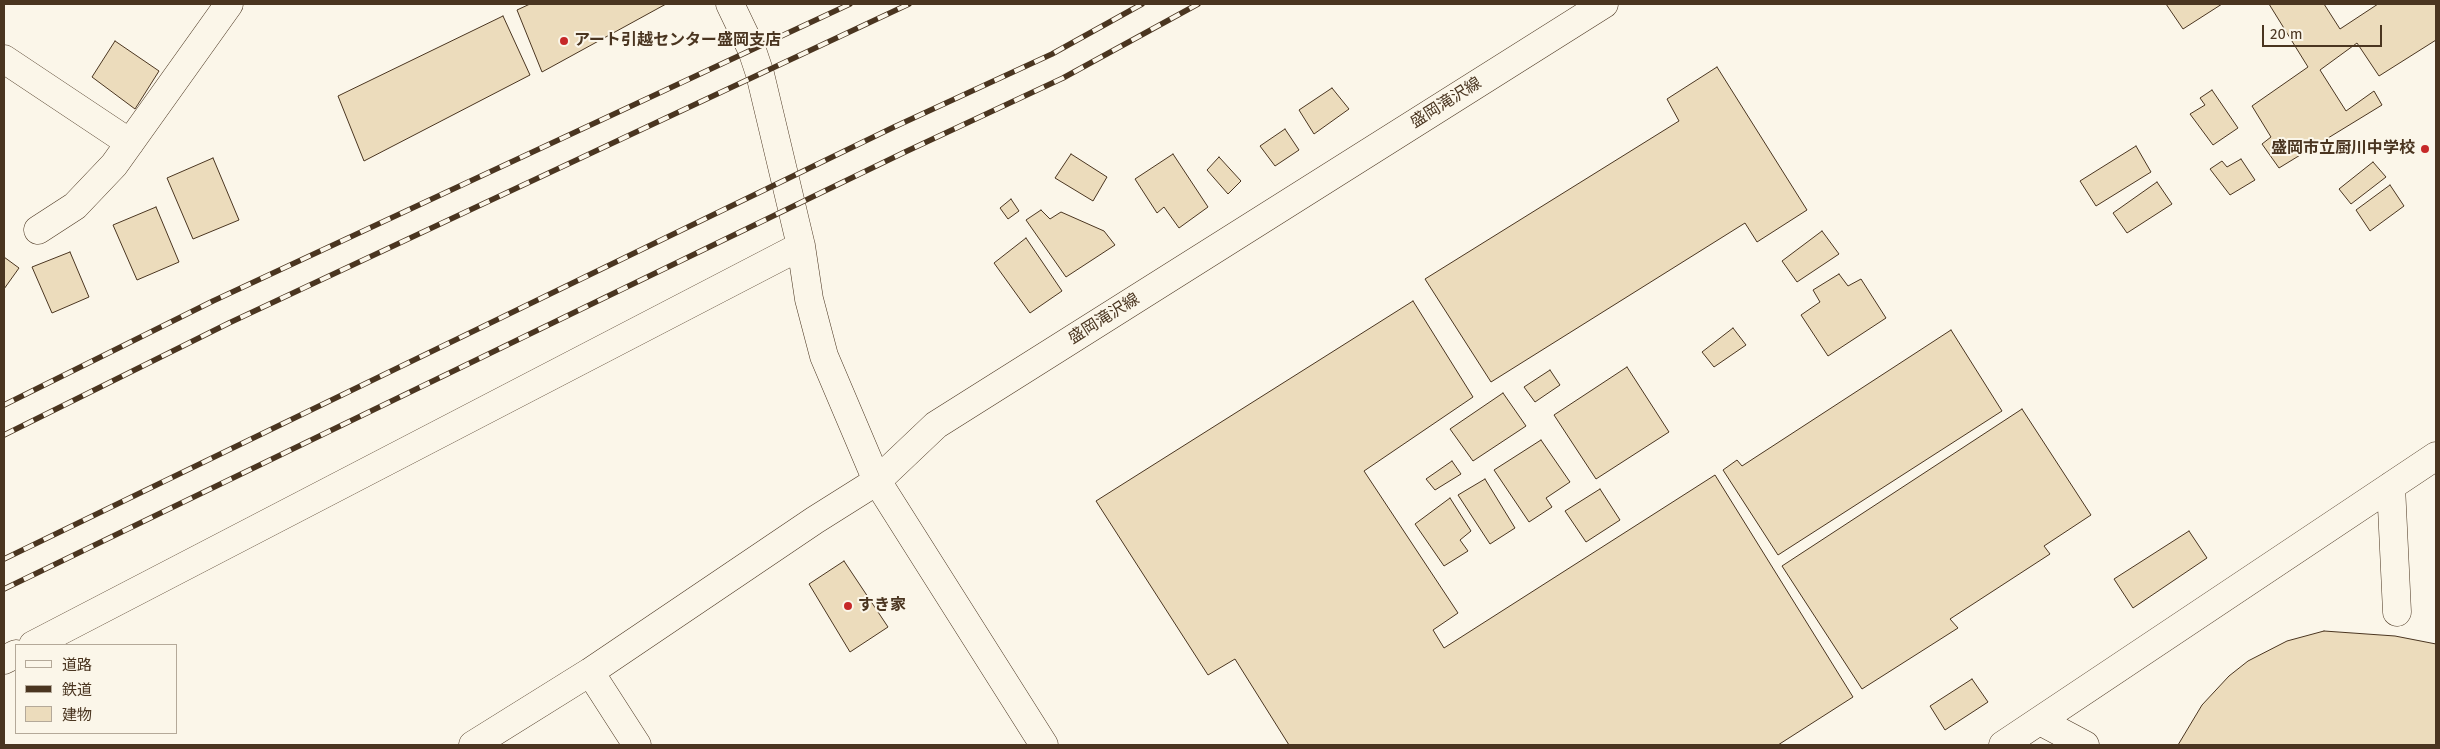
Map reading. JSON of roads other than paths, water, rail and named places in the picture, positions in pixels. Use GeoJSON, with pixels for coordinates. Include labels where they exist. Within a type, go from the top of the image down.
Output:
{"type":"FeatureCollection","features":[{"type":"Feature","properties":{"kind":"street"},"geometry":{"type":"LineString","coordinates":[[38,230],[75,206],[114,165],[229,4]]}},
{"type":"Feature","properties":{"kind":"street"},"geometry":{"type":"LineString","coordinates":[[730,4],[752,50],[760,74],[801,246],[808,299],[824,356],[877,481],[1044,745]]}},
{"type":"Feature","properties":{"kind":"street","name":"盛岡滝沢線"},"geometry":{"type":"LineString","coordinates":[[473,745],[590,672],[815,520],[877,481],[936,425],[1604,4]]}},
{"type":"Feature","properties":{"kind":"street"},"geometry":{"type":"LineString","coordinates":[[4,58],[130,143]]}},
{"type":"Feature","properties":{"kind":"street"},"geometry":{"type":"LineString","coordinates":[[35,644],[801,246]]}},
{"type":"Feature","properties":{"kind":"street"},"geometry":{"type":"LineString","coordinates":[[2003,745],[2436,456]]}},
{"type":"Feature","properties":{"kind":"street"},"geometry":{"type":"LineString","coordinates":[[2392,486],[2397,612]]}},
{"type":"Feature","properties":{"kind":"street"},"geometry":{"type":"LineString","coordinates":[[590,672],[637,745]]}},
{"type":"Feature","properties":{"kind":"street"},"geometry":{"type":"LineString","coordinates":[[2040,721],[2085,745]]}},
{"type":"Feature","properties":{"kind":"railway"},"geometry":{"type":"LineString","coordinates":[[4,405],[213,301],[850,4]]}},
{"type":"Feature","properties":{"kind":"railway"},"geometry":{"type":"LineString","coordinates":[[4,435],[229,323],[909,4]]}},
{"type":"Feature","properties":{"kind":"railway"},"geometry":{"type":"LineString","coordinates":[[4,559],[894,127],[1052,54],[1142,4]]}},
{"type":"Feature","properties":{"kind":"railway"},"geometry":{"type":"LineString","coordinates":[[4,589],[905,152],[1063,78],[1198,4]]}},
{"type":"Feature","properties":{"kind":"place","name":"アート引越センター盛岡支店"},"geometry":{"type":"Point","coordinates":[564,41]}},
{"type":"Feature","properties":{"kind":"place","name":"盛岡市立厨川中学校"},"geometry":{"type":"Point","coordinates":[2425,149]}},
{"type":"Feature","properties":{"kind":"place","name":"すき家"},"geometry":{"type":"Point","coordinates":[848,606]}}]}
